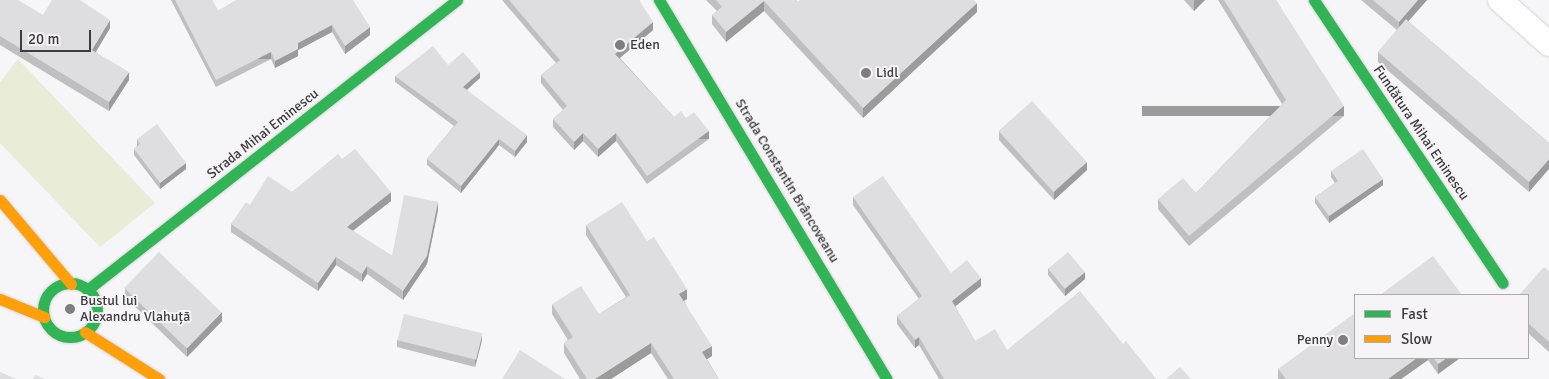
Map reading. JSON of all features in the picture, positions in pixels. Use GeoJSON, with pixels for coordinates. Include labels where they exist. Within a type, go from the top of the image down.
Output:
{"type":"FeatureCollection","features":[{"type":"Feature","properties":{"kind":"street","name":"Strada Mihai Eminescu"},"geometry":{"type":"LineString","coordinates":[[87,290],[457,0]]}},
{"type":"Feature","properties":{"kind":"street","name":"Strada Constantin Brâncoveanu"},"geometry":{"type":"LineString","coordinates":[[659,0],[885,378]]}},
{"type":"Feature","properties":{"kind":"street","name":"Fundătura Mihai Eminescu"},"geometry":{"type":"LineString","coordinates":[[1314,0],[1502,283]]}},
{"type":"Feature","properties":{"kind":"street"},"geometry":{"type":"LineString","coordinates":[[1500,0],[1546,34]]}},
{"type":"Feature","properties":{"kind":"street"},"geometry":{"type":"LineString","coordinates":[[0,200],[70,284]]}},
{"type":"Feature","properties":{"kind":"street"},"geometry":{"type":"LineString","coordinates":[[0,299],[44,317],[59,335],[70,337],[85,332],[96,313],[94,299],[87,290],[70,284],[58,286],[49,294],[43,305],[44,317]]}},
{"type":"Feature","properties":{"kind":"street"},"geometry":{"type":"LineString","coordinates":[[85,332],[159,379]]}},
{"type":"Feature","properties":{"kind":"green space"},"geometry":{"type":"Polygon","coordinates":[[[18,59],[155,203],[100,247],[0,143],[0,82],[18,59]]]}},
{"type":"Feature","properties":{"kind":"building"},"geometry":{"type":"Polygon","coordinates":[[[0,0],[18,0],[43,15],[52,0],[80,0],[110,20],[92,50],[129,72],[109,102],[0,36],[0,0]]]}},
{"type":"Feature","properties":{"kind":"building"},"geometry":{"type":"Polygon","coordinates":[[[175,0],[212,0],[218,11],[237,0],[353,0],[370,27],[345,46],[332,25],[298,43],[298,49],[275,61],[271,52],[216,80],[175,0]]]}},
{"type":"Feature","properties":{"kind":"building"},"geometry":{"type":"Polygon","coordinates":[[[509,0],[639,0],[653,22],[615,54],[674,117],[681,111],[686,118],[694,112],[709,131],[647,176],[616,133],[598,149],[583,133],[574,142],[553,119],[567,106],[541,75],[560,60],[509,0]]]}},
{"type":"Feature","properties":{"kind":"building","name":"Lidl"},"geometry":{"type":"Polygon","coordinates":[[[716,0],[796,0],[798,2],[800,0],[974,0],[977,3],[863,108],[764,1],[726,32],[712,15],[722,7],[716,0]]]}},
{"type":"Feature","properties":{"kind":"building"},"geometry":{"type":"Polygon","coordinates":[[[1224,0],[1276,0],[1344,106],[1189,236],[1158,199],[1183,178],[1196,193],[1286,100],[1224,0]]]}},
{"type":"Feature","properties":{"kind":"building"},"geometry":{"type":"Polygon","coordinates":[[[1373,0],[1418,0],[1399,22],[1373,0]]]}},
{"type":"Feature","properties":{"kind":"building"},"geometry":{"type":"Polygon","coordinates":[[[1406,19],[1549,143],[1549,159],[1529,182],[1378,52],[1406,19]]]}},
{"type":"Feature","properties":{"kind":"building"},"geometry":{"type":"Polygon","coordinates":[[[433,46],[448,65],[463,52],[480,72],[463,87],[527,135],[515,151],[499,139],[461,186],[427,159],[458,122],[395,76],[433,46]]]}},
{"type":"Feature","properties":{"kind":"building"},"geometry":{"type":"Polygon","coordinates":[[[1032,101],[1087,162],[1053,192],[999,131],[1032,101]]]}},
{"type":"Feature","properties":{"kind":"building"},"geometry":{"type":"Polygon","coordinates":[[[157,124],[186,163],[160,183],[134,149],[140,144],[137,139],[157,124]]]}},
{"type":"Feature","properties":{"kind":"building"},"geometry":{"type":"Polygon","coordinates":[[[355,149],[391,192],[347,227],[392,256],[404,195],[438,202],[427,256],[403,291],[367,266],[362,274],[336,257],[318,283],[231,224],[246,202],[250,205],[268,176],[292,192],[338,154],[342,159],[355,149]]]}},
{"type":"Feature","properties":{"kind":"building"},"geometry":{"type":"Polygon","coordinates":[[[1363,149],[1383,179],[1329,216],[1315,197],[1338,181],[1331,171],[1363,149]]]}},
{"type":"Feature","properties":{"kind":"building"},"geometry":{"type":"Polygon","coordinates":[[[883,176],[951,273],[967,260],[981,278],[952,301],[975,341],[995,329],[1007,350],[1080,291],[1123,344],[1126,341],[1156,379],[944,379],[919,337],[915,340],[897,316],[922,296],[853,197],[883,176]]]}},
{"type":"Feature","properties":{"kind":"building"},"geometry":{"type":"Polygon","coordinates":[[[622,202],[647,241],[654,237],[687,289],[679,294],[712,346],[702,352],[719,379],[674,379],[651,343],[595,379],[587,379],[564,343],[573,337],[552,304],[581,286],[599,314],[630,295],[586,225],[622,202]]]}},
{"type":"Feature","properties":{"kind":"building"},"geometry":{"type":"Polygon","coordinates":[[[159,252],[222,312],[187,348],[124,288],[159,252]]]}},
{"type":"Feature","properties":{"kind":"building"},"geometry":{"type":"Polygon","coordinates":[[[1068,252],[1085,272],[1065,289],[1048,269],[1068,252]]]}},
{"type":"Feature","properties":{"kind":"building"},"geometry":{"type":"Polygon","coordinates":[[[1433,256],[1461,294],[1381,294],[1433,256]]]}},
{"type":"Feature","properties":{"kind":"building"},"geometry":{"type":"Polygon","coordinates":[[[1544,267],[1549,271],[1549,342],[1529,324],[1529,294],[1520,294],[1544,267]]]}},
{"type":"Feature","properties":{"kind":"building"},"geometry":{"type":"Polygon","coordinates":[[[404,314],[483,334],[476,360],[397,340],[404,314]]]}},
{"type":"Feature","properties":{"kind":"building","name":"Penny"},"geometry":{"type":"Polygon","coordinates":[[[1354,314],[1354,359],[1416,359],[1388,379],[1286,379],[1278,369],[1354,314]]]}},
{"type":"Feature","properties":{"kind":"building"},"geometry":{"type":"Polygon","coordinates":[[[520,350],[565,379],[502,379],[520,350]]]}},
{"type":"Feature","properties":{"kind":"building"},"geometry":{"type":"Polygon","coordinates":[[[1435,359],[1446,359],[1438,364],[1435,359]]]}},
{"type":"Feature","properties":{"kind":"building"},"geometry":{"type":"Polygon","coordinates":[[[1180,367],[1191,379],[1166,379],[1180,367]]]}},
{"type":"Feature","properties":{"kind":"building"},"geometry":{"type":"Polygon","coordinates":[[[0,372],[16,379],[0,379],[0,372]]]}},
{"type":"Feature","properties":{"kind":"building"},"geometry":{"type":"Polygon","coordinates":[[[35,375],[45,379],[33,379],[35,375]]]}},
{"type":"Feature","properties":{"kind":"traffic: fast"},"geometry":{"type":"LineString","coordinates":[[87,290],[457,0]]}},
{"type":"Feature","properties":{"kind":"traffic: fast"},"geometry":{"type":"LineString","coordinates":[[659,0],[887,379]]}},
{"type":"Feature","properties":{"kind":"traffic: fast"},"geometry":{"type":"LineString","coordinates":[[1314,0],[1503,283]]}},
{"type":"Feature","properties":{"kind":"traffic: fast"},"geometry":{"type":"LineString","coordinates":[[70,283],[80,285],[89,291],[95,300],[97,310],[95,320],[89,329],[80,335],[70,337],[60,335],[51,329],[45,320],[43,310],[45,300],[51,291],[60,285],[70,283]]}},
{"type":"Feature","properties":{"kind":"traffic: slow"},"geometry":{"type":"LineString","coordinates":[[0,200],[71,284]]}},
{"type":"Feature","properties":{"kind":"traffic: slow"},"geometry":{"type":"LineString","coordinates":[[0,299],[44,317]]}},
{"type":"Feature","properties":{"kind":"traffic: slow"},"geometry":{"type":"LineString","coordinates":[[85,332],[159,379]]}},
{"type":"Feature","properties":{"kind":"place","name":"Eden"},"geometry":{"type":"Point","coordinates":[620,45]}},
{"type":"Feature","properties":{"kind":"place","name":"Lidl"},"geometry":{"type":"Point","coordinates":[866,73]}},
{"type":"Feature","properties":{"kind":"place","name":"Bustul lui Alexandru Vlahuță"},"geometry":{"type":"Point","coordinates":[70,309]}},
{"type":"Feature","properties":{"kind":"place","name":"Penny"},"geometry":{"type":"Point","coordinates":[1343,340]}}]}
